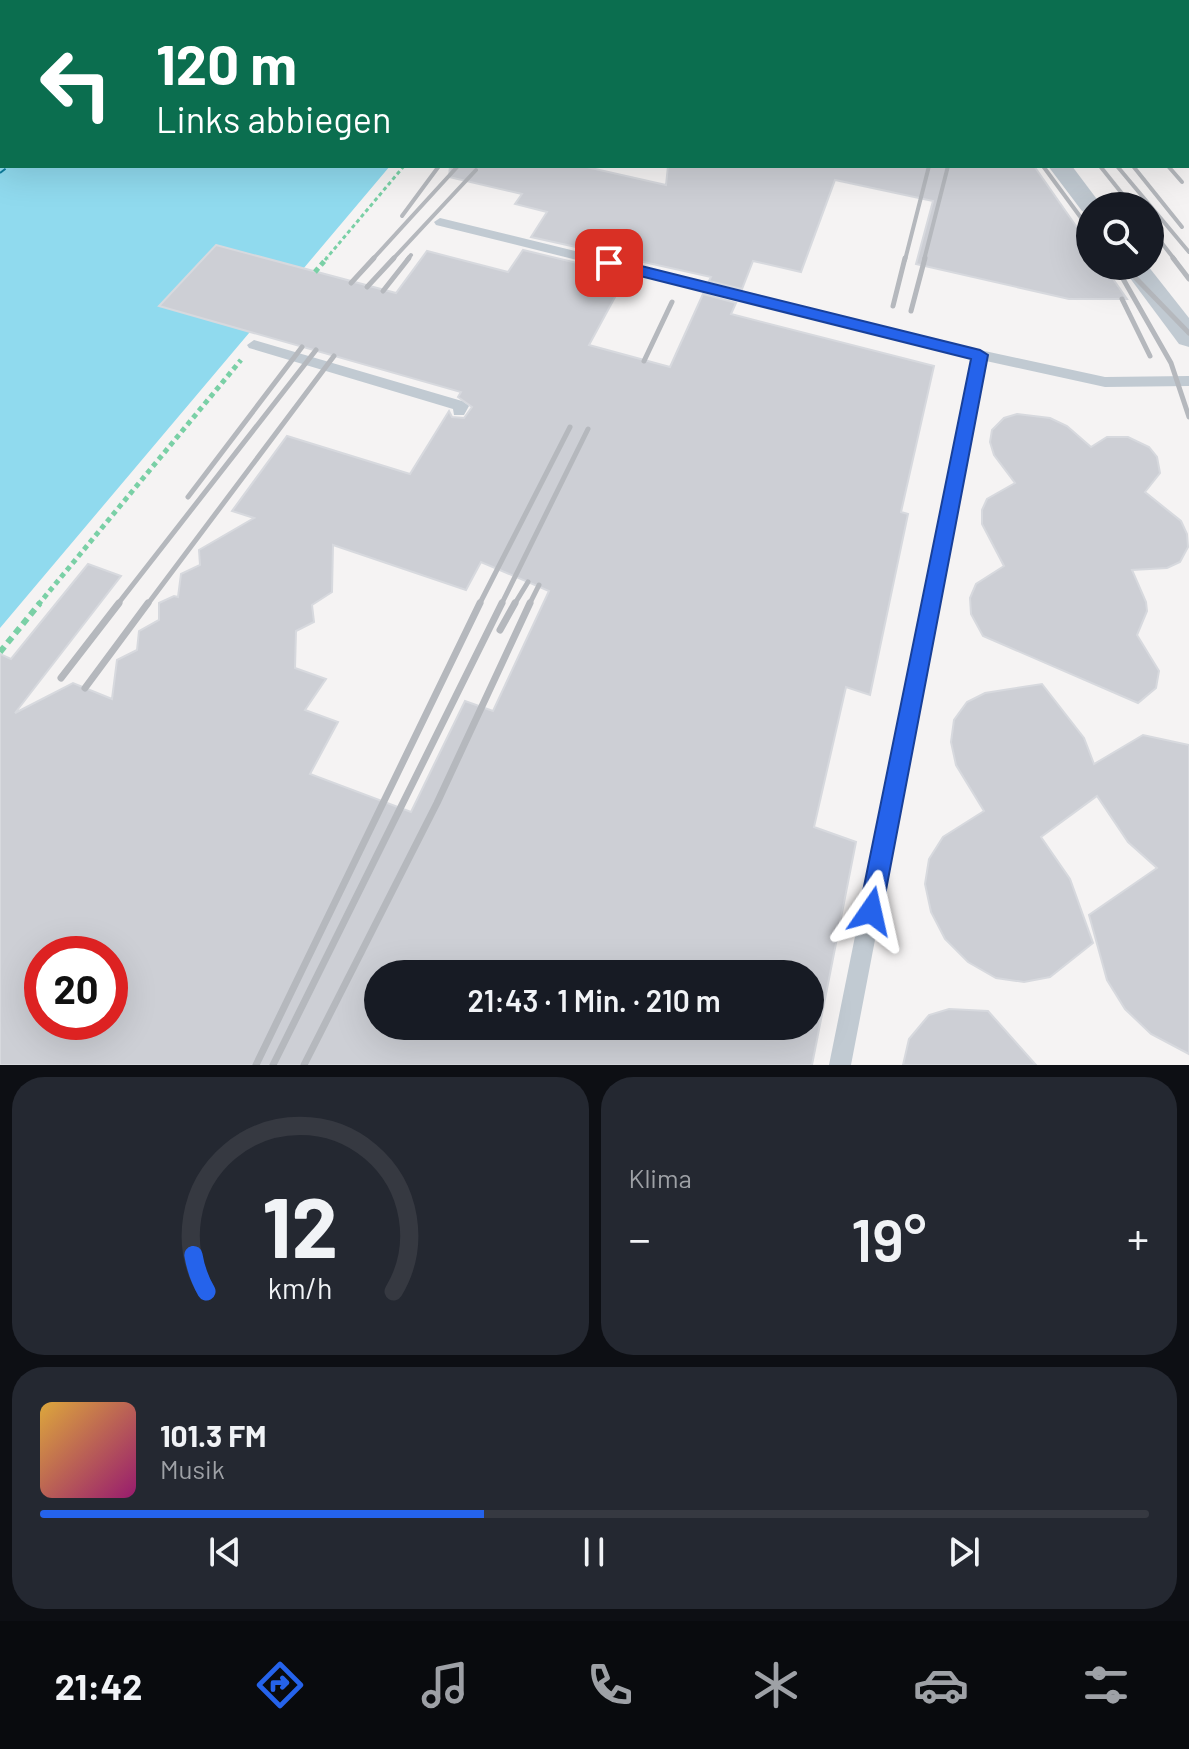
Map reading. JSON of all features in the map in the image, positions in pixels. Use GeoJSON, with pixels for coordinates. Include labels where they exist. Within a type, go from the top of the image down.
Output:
{"type":"FeatureCollection","features":[{"type":"Feature","properties":{"kind":"street"},"geometry":{"type":"LineString","coordinates":[[1062,168],[1080,192]]}},
{"type":"Feature","properties":{"kind":"street"},"geometry":{"type":"LineString","coordinates":[[1145,280],[1189,336]]}},
{"type":"Feature","properties":{"kind":"lane"},"geometry":{"type":"LineString","coordinates":[[440,222],[980,355],[1105,382],[1189,381]]}},
{"type":"Feature","properties":{"kind":"lane"},"geometry":{"type":"LineString","coordinates":[[254,345],[462,406],[459,411]]}},
{"type":"Feature","properties":{"kind":"lane"},"geometry":{"type":"LineString","coordinates":[[840,1065],[980,355]]}},
{"type":"Feature","properties":{"kind":"path"},"geometry":{"type":"LineString","coordinates":[[315,272],[402,168]]}},
{"type":"Feature","properties":{"kind":"path"},"geometry":{"type":"LineString","coordinates":[[0,652],[254,345]]}},
{"type":"Feature","properties":{"kind":"water"},"geometry":{"type":"Polygon","coordinates":[[[0,168],[388,168],[0,628],[0,168]]]}},
{"type":"Feature","properties":{"kind":"building"},"geometry":{"type":"Polygon","coordinates":[[[450,168],[591,168],[666,185],[668,168],[1035,168],[1076,226],[1076,280],[1114,280],[1127,299],[1069,299],[916,264],[933,201],[835,180],[801,272],[753,261],[742,289],[709,281],[711,277],[531,237],[547,212],[515,204],[522,194],[449,177],[450,168]]]}},
{"type":"Feature","properties":{"kind":"building"},"geometry":{"type":"Polygon","coordinates":[[[216,245],[396,293],[427,251],[508,272],[523,250],[627,275],[589,345],[670,367],[703,294],[736,303],[731,314],[934,366],[901,512],[908,514],[870,695],[846,687],[814,827],[856,842],[824,1004],[824,960],[364,960],[364,1040],[817,1040],[812,1065],[0,1065],[0,654],[11,659],[88,564],[121,576],[15,713],[73,683],[112,699],[117,660],[137,650],[139,631],[159,620],[159,603],[178,597],[181,574],[200,565],[199,550],[254,518],[232,511],[287,436],[410,474],[449,411],[452,417],[464,418],[472,407],[458,397],[461,392],[159,306],[216,245]],[[333,545],[332,592],[312,605],[314,622],[296,631],[295,668],[326,679],[305,710],[338,722],[310,774],[411,812],[465,701],[493,711],[549,591],[481,562],[466,590],[333,545]]]}},
{"type":"Feature","properties":{"kind":"building"},"geometry":{"type":"Polygon","coordinates":[[[1017,414],[1050,418],[1067,426],[1091,447],[1107,437],[1128,437],[1149,447],[1157,457],[1160,473],[1145,492],[1181,521],[1187,534],[1188,547],[1180,562],[1167,568],[1132,570],[1147,611],[1137,635],[1159,671],[1156,688],[1138,703],[983,636],[971,614],[970,598],[976,584],[1004,566],[982,524],[982,510],[987,499],[1015,483],[994,455],[990,442],[992,430],[1004,418],[1017,414]]]}},
{"type":"Feature","properties":{"kind":"building"},"geometry":{"type":"Polygon","coordinates":[[[1042,684],[1084,738],[1094,764],[1143,735],[1189,745],[1189,1054],[1151,1034],[1125,1009],[1107,980],[1089,915],[1157,868],[1128,842],[1097,796],[1041,837],[1070,879],[1093,943],[1050,977],[1024,982],[996,978],[968,962],[945,939],[931,912],[925,884],[929,859],[943,837],[984,811],[956,765],[951,742],[954,720],[967,702],[985,693],[1042,684]]]}},
{"type":"Feature","properties":{"kind":"building"},"geometry":{"type":"Polygon","coordinates":[[[949,1009],[988,1011],[1036,1065],[903,1065],[909,1039],[929,1015],[949,1009]]]}},
{"type":"Feature","properties":{"kind":"ferry route"},"geometry":{"type":"LineString","coordinates":[[0,173],[6,168]]}},
{"type":"Feature","properties":{"kind":"railway"},"geometry":{"type":"LineString","coordinates":[[402,216],[438,168]]}},
{"type":"Feature","properties":{"kind":"railway"},"geometry":{"type":"LineString","coordinates":[[372,260],[456,168]]}},
{"type":"Feature","properties":{"kind":"railway"},"geometry":{"type":"LineString","coordinates":[[905,260],[928,168]]}},
{"type":"Feature","properties":{"kind":"railway"},"geometry":{"type":"LineString","coordinates":[[924,260],[947,168]]}},
{"type":"Feature","properties":{"kind":"railway"},"geometry":{"type":"LineString","coordinates":[[1044,168],[1076,211]]}},
{"type":"Feature","properties":{"kind":"railway"},"geometry":{"type":"LineString","coordinates":[[1102,168],[1121,192]]}},
{"type":"Feature","properties":{"kind":"railway"},"geometry":{"type":"LineString","coordinates":[[1119,168],[1189,252]]}},
{"type":"Feature","properties":{"kind":"railway"},"geometry":{"type":"LineString","coordinates":[[1135,168],[1182,227]]}},
{"type":"Feature","properties":{"kind":"railway"},"geometry":{"type":"LineString","coordinates":[[1170,168],[1182,182]]}},
{"type":"Feature","properties":{"kind":"railway"},"geometry":{"type":"LineString","coordinates":[[392,260],[476,170]]}},
{"type":"Feature","properties":{"kind":"railway"},"geometry":{"type":"LineString","coordinates":[[1164,246],[1175,260]]}},
{"type":"Feature","properties":{"kind":"railway"},"geometry":{"type":"LineString","coordinates":[[407,260],[411,255]]}},
{"type":"Feature","properties":{"kind":"railway"},"geometry":{"type":"LineString","coordinates":[[351,283],[374,258]]}},
{"type":"Feature","properties":{"kind":"railway"},"geometry":{"type":"LineString","coordinates":[[367,287],[394,258]]}},
{"type":"Feature","properties":{"kind":"railway"},"geometry":{"type":"LineString","coordinates":[[383,291],[409,258]]}},
{"type":"Feature","properties":{"kind":"railway"},"geometry":{"type":"LineString","coordinates":[[893,306],[905,258]]}},
{"type":"Feature","properties":{"kind":"railway"},"geometry":{"type":"LineString","coordinates":[[911,311],[925,258]]}},
{"type":"Feature","properties":{"kind":"railway"},"geometry":{"type":"LineString","coordinates":[[1173,258],[1189,279]]}},
{"type":"Feature","properties":{"kind":"railway"},"geometry":{"type":"LineString","coordinates":[[1124,280],[1171,363],[1189,417]]}},
{"type":"Feature","properties":{"kind":"railway"},"geometry":{"type":"LineString","coordinates":[[1138,280],[1189,333]]}},
{"type":"Feature","properties":{"kind":"railway"},"geometry":{"type":"LineString","coordinates":[[1122,299],[1150,356]]}},
{"type":"Feature","properties":{"kind":"railway"},"geometry":{"type":"LineString","coordinates":[[644,361],[672,302]]}},
{"type":"Feature","properties":{"kind":"railway"},"geometry":{"type":"LineString","coordinates":[[188,497],[302,347]]}},
{"type":"Feature","properties":{"kind":"railway"},"geometry":{"type":"LineString","coordinates":[[117,605],[316,350]]}},
{"type":"Feature","properties":{"kind":"railway"},"geometry":{"type":"LineString","coordinates":[[147,605],[334,356]]}},
{"type":"Feature","properties":{"kind":"railway"},"geometry":{"type":"LineString","coordinates":[[480,604],[570,427]]}},
{"type":"Feature","properties":{"kind":"railway"},"geometry":{"type":"LineString","coordinates":[[501,605],[588,429]]}},
{"type":"Feature","properties":{"kind":"railway"},"geometry":{"type":"LineString","coordinates":[[514,605],[528,582]]}},
{"type":"Feature","properties":{"kind":"railway"},"geometry":{"type":"LineString","coordinates":[[530,603],[539,585]]}},
{"type":"Feature","properties":{"kind":"railway"},"geometry":{"type":"LineString","coordinates":[[61,678],[119,603]]}},
{"type":"Feature","properties":{"kind":"railway"},"geometry":{"type":"LineString","coordinates":[[85,688],[148,603]]}},
{"type":"Feature","properties":{"kind":"railway"},"geometry":{"type":"LineString","coordinates":[[273,1065],[502,603]]}},
{"type":"Feature","properties":{"kind":"railway"},"geometry":{"type":"LineString","coordinates":[[500,630],[515,603]]}},
{"type":"Feature","properties":{"kind":"railway"},"geometry":{"type":"LineString","coordinates":[[304,1065],[437,803],[530,603]]}},
{"type":"Feature","properties":{"kind":"railway"},"geometry":{"type":"LineString","coordinates":[[256,1065],[480,604]]}},
{"type":"Feature","properties":{"kind":"route"},"geometry":{"type":"LineString","coordinates":[[609,263],[980,355],[871,911]]}}]}
